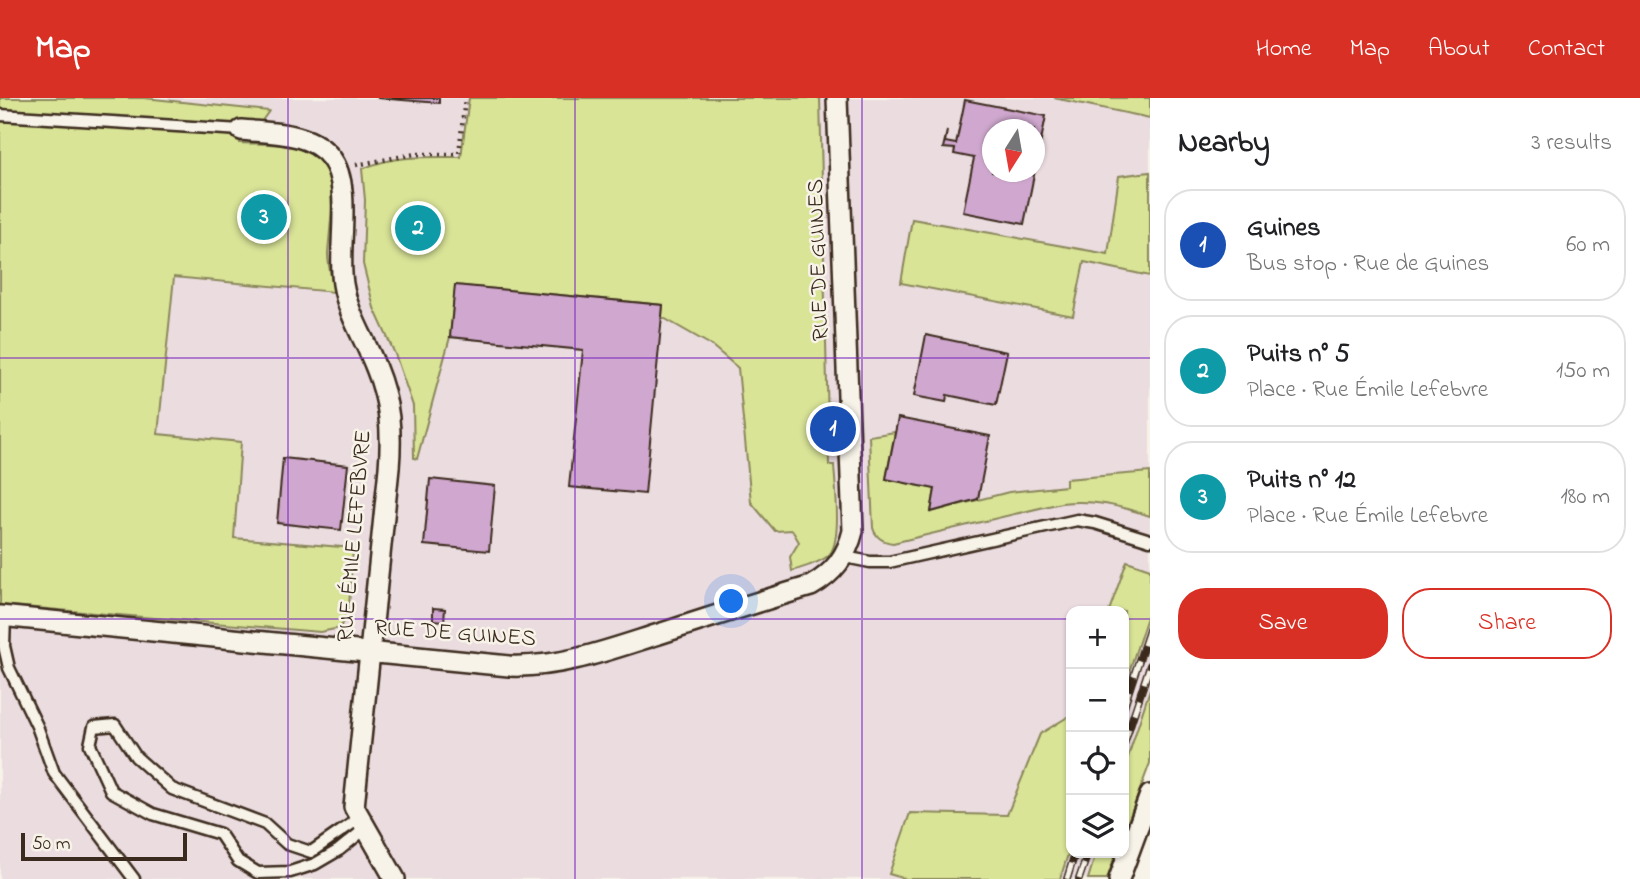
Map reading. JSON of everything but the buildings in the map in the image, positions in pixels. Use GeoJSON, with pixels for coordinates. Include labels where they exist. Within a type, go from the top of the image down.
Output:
{"type":"FeatureCollection","features":[{"type":"Feature","properties":{"kind":"street","name":"RUE DE GUINES"},"geometry":{"type":"LineString","coordinates":[[3,616],[509,666],[557,664],[811,586],[832,571],[845,557],[853,531],[837,98]]}},
{"type":"Feature","properties":{"kind":"street"},"geometry":{"type":"LineString","coordinates":[[241,130],[302,138],[329,155],[338,168]]}},
{"type":"Feature","properties":{"kind":"street","name":"RUE ÉMILE LEFEBVRE"},"geometry":{"type":"LineString","coordinates":[[338,168],[342,187],[340,259],[343,285],[349,309],[376,366],[388,401],[392,432],[354,807],[395,879]]}},
{"type":"Feature","properties":{"kind":"street"},"geometry":{"type":"LineString","coordinates":[[1119,879],[1150,795]]}},
{"type":"Feature","properties":{"kind":"lane"},"geometry":{"type":"LineString","coordinates":[[0,115],[241,130]]}},
{"type":"Feature","properties":{"kind":"lane"},"geometry":{"type":"LineString","coordinates":[[845,557],[870,562],[889,562],[1077,520],[1150,540]]}},
{"type":"Feature","properties":{"kind":"lane"},"geometry":{"type":"LineString","coordinates":[[3,616],[9,668],[37,726],[54,773],[134,879]]}},
{"type":"Feature","properties":{"kind":"lane"},"geometry":{"type":"LineString","coordinates":[[115,725],[136,757],[172,789],[265,824],[287,844],[311,852],[363,823],[339,850],[315,864],[290,872],[258,873],[239,860],[220,834],[153,814],[111,791],[90,745],[94,727],[115,725]]}},
{"type":"Feature","properties":{"kind":"path"},"geometry":{"type":"LineString","coordinates":[[338,168],[415,154],[459,154],[465,98]]}},
{"type":"Feature","properties":{"kind":"shaded area"},"geometry":{"type":"Polygon","coordinates":[[[0,98],[1150,98],[1150,689],[1129,754],[1129,606],[1066,606],[1066,858],[1094,858],[1088,879],[0,879],[0,98]]]}},
{"type":"Feature","properties":{"kind":"green space"},"geometry":{"type":"Polygon","coordinates":[[[0,98],[144,98],[269,111],[261,122],[241,123],[240,143],[295,147],[311,153],[322,163],[331,190],[328,254],[334,292],[174,277],[158,434],[241,442],[234,538],[353,548],[349,607],[340,628],[320,632],[0,605],[0,98]]]}},
{"type":"Feature","properties":{"kind":"green space"},"geometry":{"type":"Polygon","coordinates":[[[469,98],[820,98],[829,465],[834,465],[837,513],[833,549],[828,556],[792,571],[790,557],[799,542],[792,530],[775,531],[751,502],[738,368],[711,345],[662,317],[663,305],[455,285],[450,337],[417,459],[414,458],[413,406],[395,354],[374,308],[363,264],[365,200],[362,169],[398,159],[461,157],[469,98]]]}},
{"type":"Feature","properties":{"kind":"green space"},"geometry":{"type":"Polygon","coordinates":[[[1054,98],[1150,98],[1150,118],[1054,98]]]}},
{"type":"Feature","properties":{"kind":"green space"},"geometry":{"type":"Polygon","coordinates":[[[1150,172],[1150,276],[1084,262],[1073,316],[901,283],[912,219],[1108,254],[1119,176],[1150,172]]]}},
{"type":"Feature","properties":{"kind":"green space"},"geometry":{"type":"Polygon","coordinates":[[[895,432],[886,479],[935,489],[931,512],[1009,492],[1066,486],[1066,479],[1150,472],[1150,516],[1106,504],[1061,503],[893,543],[886,542],[878,537],[873,528],[869,436],[895,432]]]}},
{"type":"Feature","properties":{"kind":"green space"},"geometry":{"type":"Polygon","coordinates":[[[1127,561],[1150,569],[1150,608],[1129,672],[1129,606],[1111,606],[1127,561]]]}},
{"type":"Feature","properties":{"kind":"green space"},"geometry":{"type":"Polygon","coordinates":[[[1150,689],[1150,763],[1129,819],[1129,754],[1150,689]]]}},
{"type":"Feature","properties":{"kind":"green space"},"geometry":{"type":"Polygon","coordinates":[[[1066,718],[1067,858],[1060,879],[906,879],[889,874],[910,813],[1007,815],[1040,734],[1066,718]]]}},
{"type":"Feature","properties":{"kind":"green space"},"geometry":{"type":"Polygon","coordinates":[[[1094,858],[1114,858],[1107,879],[1088,879],[1094,858]]]}},
{"type":"Feature","properties":{"kind":"railway"},"geometry":{"type":"LineString","coordinates":[[1129,691],[1150,627]]}},
{"type":"Feature","properties":{"kind":"railway"},"geometry":{"type":"LineString","coordinates":[[1128,732],[1150,665]]}},
{"type":"Feature","properties":{"kind":"railway"},"geometry":{"type":"LineString","coordinates":[[1067,879],[1073,858]]}},
{"type":"Feature","properties":{"kind":"railway"},"geometry":{"type":"LineString","coordinates":[[1079,879],[1086,858]]}},
{"type":"Feature","properties":{"kind":"place","name":"Puits n° 12"},"geometry":{"type":"Point","coordinates":[264,217]}},
{"type":"Feature","properties":{"kind":"place","name":"Puits n° 5"},"geometry":{"type":"Point","coordinates":[418,228]}},
{"type":"Feature","properties":{"kind":"place","name":"Guines"},"geometry":{"type":"Point","coordinates":[833,429]}}]}
